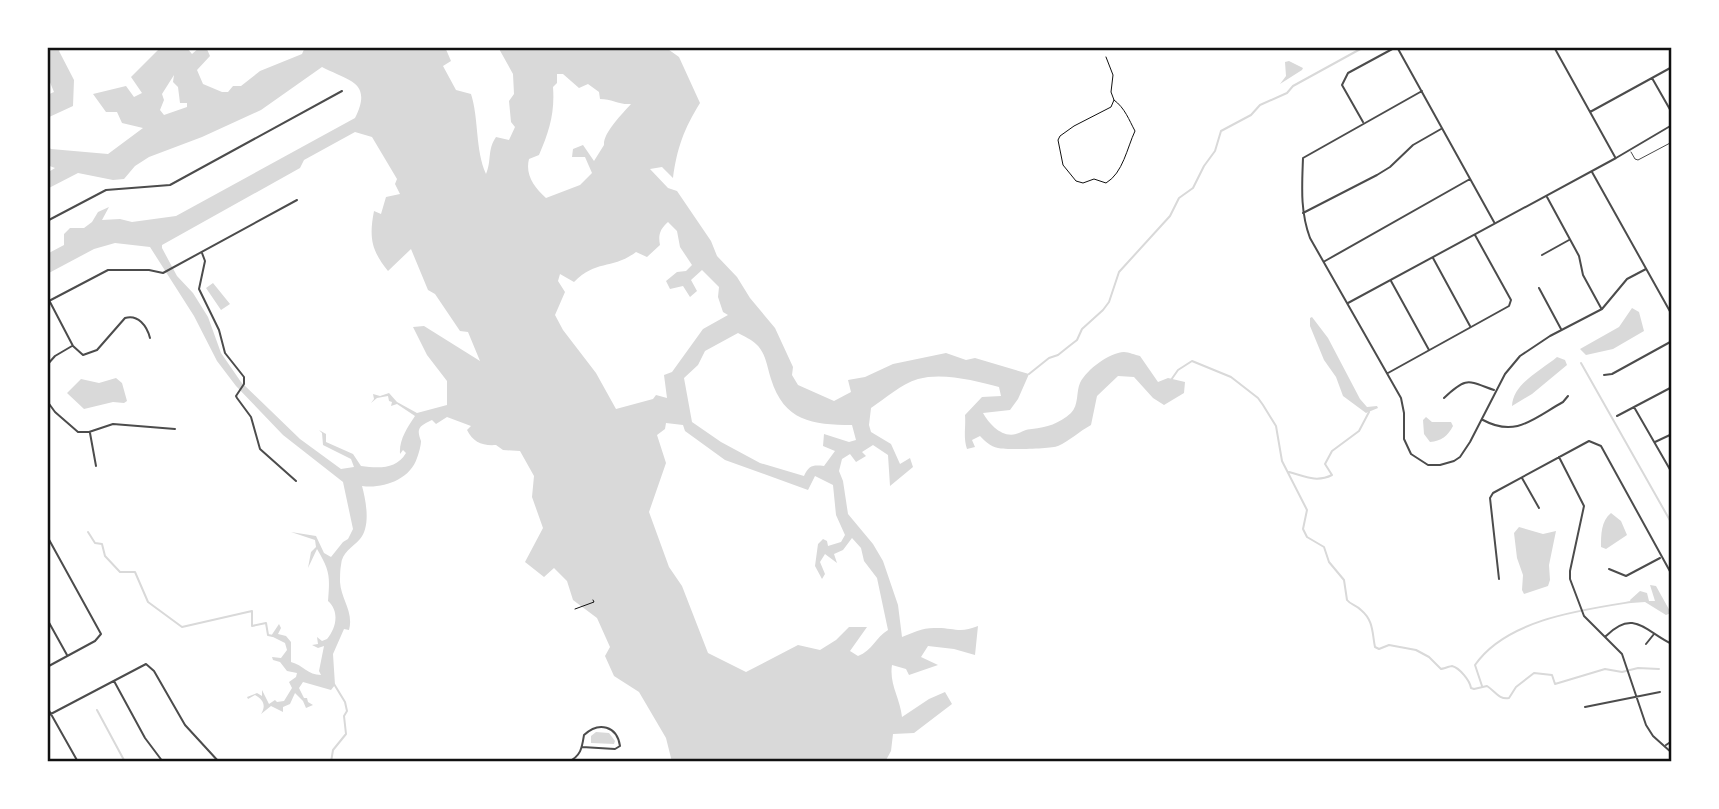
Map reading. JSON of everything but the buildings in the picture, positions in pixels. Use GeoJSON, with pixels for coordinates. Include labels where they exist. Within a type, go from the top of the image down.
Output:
{"type":"FeatureCollection","features":[{"type":"Feature","properties":{"kind":"street"},"geometry":{"type":"LineString","coordinates":[[1364,123],[1342,85],[1349,73],[1397,47],[1495,223]]}},
{"type":"Feature","properties":{"kind":"street"},"geometry":{"type":"LineString","coordinates":[[1554,47],[1616,158]]}},
{"type":"Feature","properties":{"kind":"street"},"geometry":{"type":"LineString","coordinates":[[1590,112],[1672,67]]}},
{"type":"Feature","properties":{"kind":"street"},"geometry":{"type":"LineString","coordinates":[[1652,78],[1672,113]]}},
{"type":"Feature","properties":{"kind":"street"},"geometry":{"type":"LineString","coordinates":[[47,221],[106,190],[170,185],[342,91]]}},
{"type":"Feature","properties":{"kind":"street"},"geometry":{"type":"LineString","coordinates":[[1422,91],[1303,158],[1302,213],[1310,238],[1403,403],[1406,446],[1416,458],[1440,466],[1460,457],[1505,374],[1520,356],[1561,330],[1602,309],[1627,279],[1646,269]]}},
{"type":"Feature","properties":{"kind":"street"},"geometry":{"type":"LineString","coordinates":[[1348,303],[1672,125]]}},
{"type":"Feature","properties":{"kind":"street"},"geometry":{"type":"LineString","coordinates":[[1302,213],[1377,175],[1390,167],[1413,145],[1442,128]]}},
{"type":"Feature","properties":{"kind":"street"},"geometry":{"type":"LineString","coordinates":[[1592,171],[1672,316]]}},
{"type":"Feature","properties":{"kind":"street"},"geometry":{"type":"LineString","coordinates":[[1324,262],[1471,179]]}},
{"type":"Feature","properties":{"kind":"street"},"geometry":{"type":"LineString","coordinates":[[1546,196],[1581,260],[1583,275],[1602,309]]}},
{"type":"Feature","properties":{"kind":"street"},"geometry":{"type":"LineString","coordinates":[[150,338],[144,324],[136,318],[125,318],[93,352],[83,355],[73,346],[48,302],[108,270],[149,270],[163,273],[297,200]]}},
{"type":"Feature","properties":{"kind":"street"},"geometry":{"type":"LineString","coordinates":[[1387,373],[1509,306],[1511,300],[1474,234]]}},
{"type":"Feature","properties":{"kind":"street"},"geometry":{"type":"LineString","coordinates":[[1542,254],[1570,239]]}},
{"type":"Feature","properties":{"kind":"street"},"geometry":{"type":"LineString","coordinates":[[202,253],[205,261],[199,289],[219,330],[225,353],[244,377],[237,398],[255,426],[260,449],[296,481]]}},
{"type":"Feature","properties":{"kind":"street"},"geometry":{"type":"LineString","coordinates":[[1433,257],[1470,326]]}},
{"type":"Feature","properties":{"kind":"street"},"geometry":{"type":"LineString","coordinates":[[1390,281],[1430,351]]}},
{"type":"Feature","properties":{"kind":"street"},"geometry":{"type":"LineString","coordinates":[[1539,288],[1561,330]]}},
{"type":"Feature","properties":{"kind":"street"},"geometry":{"type":"LineString","coordinates":[[1604,374],[1612,374],[1672,341]]}},
{"type":"Feature","properties":{"kind":"street"},"geometry":{"type":"LineString","coordinates":[[47,365],[55,356],[73,346]]}},
{"type":"Feature","properties":{"kind":"street"},"geometry":{"type":"LineString","coordinates":[[1444,398],[1457,386],[1469,382],[1495,391]]}},
{"type":"Feature","properties":{"kind":"street"},"geometry":{"type":"LineString","coordinates":[[1617,416],[1672,387]]}},
{"type":"Feature","properties":{"kind":"street"},"geometry":{"type":"LineString","coordinates":[[1482,419],[1497,427],[1515,427],[1563,402],[1568,396]]}},
{"type":"Feature","properties":{"kind":"street"},"geometry":{"type":"LineString","coordinates":[[47,401],[55,412],[78,432],[89,432],[113,424],[175,429]]}},
{"type":"Feature","properties":{"kind":"street"},"geometry":{"type":"LineString","coordinates":[[1634,407],[1672,473]]}},
{"type":"Feature","properties":{"kind":"street"},"geometry":{"type":"LineString","coordinates":[[89,432],[96,466]]}},
{"type":"Feature","properties":{"kind":"street"},"geometry":{"type":"LineString","coordinates":[[1654,443],[1672,433]]}},
{"type":"Feature","properties":{"kind":"street"},"geometry":{"type":"LineString","coordinates":[[1499,579],[1490,498],[1493,493],[1585,442],[1595,442],[1601,446],[1672,575]]}},
{"type":"Feature","properties":{"kind":"street"},"geometry":{"type":"LineString","coordinates":[[1558,457],[1583,501],[1585,510],[1570,571],[1584,616],[1622,653],[1646,725],[1672,754]]}},
{"type":"Feature","properties":{"kind":"street"},"geometry":{"type":"LineString","coordinates":[[1521,477],[1539,508]]}},
{"type":"Feature","properties":{"kind":"street"},"geometry":{"type":"LineString","coordinates":[[47,536],[101,634],[96,641],[47,667]]}},
{"type":"Feature","properties":{"kind":"street"},"geometry":{"type":"LineString","coordinates":[[1609,569],[1626,576],[1661,557]]}},
{"type":"Feature","properties":{"kind":"street"},"geometry":{"type":"LineString","coordinates":[[47,620],[67,656]]}},
{"type":"Feature","properties":{"kind":"street"},"geometry":{"type":"LineString","coordinates":[[1605,636],[1625,623],[1642,625],[1672,644]]}},
{"type":"Feature","properties":{"kind":"street"},"geometry":{"type":"LineString","coordinates":[[1646,644],[1655,633]]}},
{"type":"Feature","properties":{"kind":"street"},"geometry":{"type":"LineString","coordinates":[[47,716],[146,664],[154,671],[185,725],[219,762]]}},
{"type":"Feature","properties":{"kind":"street"},"geometry":{"type":"LineString","coordinates":[[113,680],[145,738],[163,762]]}},
{"type":"Feature","properties":{"kind":"street"},"geometry":{"type":"LineString","coordinates":[[1585,707],[1660,692]]}},
{"type":"Feature","properties":{"kind":"street"},"geometry":{"type":"LineString","coordinates":[[47,707],[78,762]]}},
{"type":"Feature","properties":{"kind":"street"},"geometry":{"type":"LineString","coordinates":[[568,762],[578,757],[584,735],[591,729],[605,726],[613,730],[620,747],[582,747]]}},
{"type":"Feature","properties":{"kind":"street"},"geometry":{"type":"LineString","coordinates":[[1665,746],[1672,741]]}},
{"type":"Feature","properties":{"kind":"street"},"geometry":{"type":"LineString","coordinates":[[209,762],[214,756]]}},
{"type":"Feature","properties":{"kind":"street"},"geometry":{"type":"LineString","coordinates":[[490,761],[520,762]]}},
{"type":"Feature","properties":{"kind":"street"},"geometry":{"type":"LineString","coordinates":[[449,762],[475,762]]}},
{"type":"Feature","properties":{"kind":"lane"},"geometry":{"type":"LineString","coordinates":[[1629,150],[1634,159],[1638,160],[1672,142]]}},
{"type":"Feature","properties":{"kind":"path"},"geometry":{"type":"LineString","coordinates":[[1106,57],[1113,75],[1111,92],[1114,100],[1128,114],[1128,121],[1135,131],[1118,173],[1106,183],[1094,179],[1083,183],[1076,181],[1061,161],[1058,148],[1060,136],[1089,117],[1111,107],[1114,100]]}},
{"type":"Feature","properties":{"kind":"path"},"geometry":{"type":"LineString","coordinates":[[575,609],[594,602],[593,600]]}},
{"type":"Feature","properties":{"kind":"shaded area"},"geometry":{"type":"Polygon","coordinates":[[[47,47],[62,47],[59,51],[74,80],[73,106],[47,118],[47,95],[54,92],[47,75],[47,47]]]}},
{"type":"Feature","properties":{"kind":"shaded area"},"geometry":{"type":"Polygon","coordinates":[[[200,47],[206,47],[210,56],[197,70],[203,84],[228,92],[233,86],[241,86],[260,71],[302,54],[305,47],[445,47],[451,61],[443,66],[456,90],[471,94],[480,154],[486,174],[491,146],[496,137],[509,140],[515,127],[511,122],[509,101],[514,94],[513,74],[498,47],[665,47],[679,57],[700,103],[682,139],[673,178],[662,167],[650,169],[668,188],[677,191],[711,241],[717,256],[737,277],[750,298],[775,328],[798,385],[834,401],[851,392],[848,380],[865,377],[893,364],[946,353],[966,360],[975,358],[1029,374],[1010,410],[983,413],[996,429],[1011,435],[1048,426],[1066,417],[1075,406],[1083,378],[1099,363],[1118,353],[1140,356],[1158,382],[1168,378],[1185,382],[1184,393],[1164,405],[1153,398],[1134,377],[1118,376],[1097,396],[1091,425],[1058,446],[1038,448],[998,448],[988,444],[980,436],[972,440],[975,447],[967,449],[965,415],[982,397],[1001,396],[999,387],[980,382],[938,376],[918,379],[871,408],[871,432],[891,444],[900,464],[910,458],[913,467],[890,486],[888,455],[873,445],[862,452],[866,456],[856,462],[850,454],[842,459],[839,471],[848,514],[873,544],[883,561],[898,605],[902,637],[930,628],[961,630],[978,626],[975,655],[928,646],[921,657],[938,665],[909,675],[906,669],[892,665],[892,678],[902,717],[945,692],[952,704],[914,733],[893,734],[891,751],[885,762],[672,762],[666,738],[639,692],[614,676],[605,656],[610,647],[597,618],[573,600],[567,581],[554,568],[544,577],[525,562],[543,528],[532,497],[534,476],[520,451],[503,450],[496,445],[478,442],[467,430],[471,426],[447,417],[436,424],[432,420],[420,428],[419,451],[413,466],[402,477],[378,486],[362,486],[366,527],[360,539],[343,557],[341,567],[340,582],[350,623],[349,630],[344,629],[333,654],[335,685],[331,690],[303,682],[299,688],[304,698],[313,705],[306,708],[295,693],[290,704],[283,707],[283,712],[271,706],[261,714],[264,706],[260,699],[255,695],[248,699],[247,697],[257,693],[262,696],[262,690],[269,704],[275,700],[284,701],[292,688],[289,682],[297,673],[287,671],[280,662],[273,660],[272,657],[281,658],[287,650],[285,643],[271,636],[279,624],[281,628],[278,634],[286,636],[291,642],[291,662],[321,675],[319,671],[324,646],[318,648],[312,645],[318,644],[317,637],[322,641],[327,639],[333,630],[335,615],[328,601],[328,574],[317,549],[308,568],[311,552],[316,547],[315,540],[291,532],[316,536],[324,553],[331,557],[348,539],[353,529],[343,482],[283,435],[236,386],[217,361],[194,316],[150,247],[115,243],[94,249],[47,274],[47,254],[64,245],[64,234],[70,228],[84,228],[98,212],[109,207],[102,220],[120,219],[132,222],[176,216],[355,118],[360,106],[360,90],[355,84],[322,67],[261,110],[149,157],[135,166],[124,179],[113,180],[78,173],[47,189],[47,173],[55,168],[47,165],[47,146],[51,149],[108,154],[143,128],[122,123],[117,112],[106,112],[93,94],[126,86],[134,97],[142,93],[131,77],[158,50],[187,48],[192,54],[200,47]],[[557,74],[557,83],[553,87],[552,114],[548,130],[539,155],[529,159],[528,165],[532,180],[546,198],[580,185],[592,173],[585,157],[572,157],[573,149],[583,145],[594,161],[610,129],[631,104],[600,99],[599,92],[588,84],[579,88],[563,74],[557,74]],[[174,75],[162,94],[164,100],[160,110],[164,115],[187,107],[187,103],[180,103],[178,87],[173,82],[174,75]],[[355,132],[304,160],[300,168],[162,245],[162,248],[177,276],[193,293],[208,317],[221,353],[241,382],[300,439],[341,469],[354,467],[351,459],[323,445],[322,433],[319,430],[326,434],[326,442],[353,454],[361,466],[392,465],[406,453],[403,450],[400,454],[401,444],[415,416],[397,404],[391,406],[392,402],[388,396],[377,398],[371,403],[373,394],[380,396],[389,393],[397,402],[417,413],[447,405],[447,381],[427,355],[413,327],[424,326],[480,361],[468,332],[460,331],[435,294],[428,290],[411,249],[388,271],[375,250],[372,236],[374,211],[381,214],[386,197],[400,194],[395,184],[397,179],[372,137],[355,132]],[[668,222],[660,232],[660,245],[647,257],[636,252],[627,258],[590,270],[574,282],[560,274],[558,281],[565,292],[555,315],[563,330],[596,373],[616,409],[653,399],[656,395],[667,398],[664,375],[672,372],[703,329],[728,315],[723,312],[718,297],[719,287],[702,270],[691,280],[697,291],[690,297],[683,286],[670,289],[666,281],[692,265],[680,247],[677,231],[668,222]],[[738,333],[705,351],[698,365],[684,378],[692,422],[721,442],[760,463],[804,476],[812,466],[824,466],[835,451],[823,446],[824,434],[849,442],[856,440],[852,425],[812,422],[792,412],[777,393],[759,348],[738,333]],[[666,423],[665,429],[657,435],[666,463],[649,512],[669,567],[682,586],[708,653],[746,672],[798,645],[820,650],[836,640],[849,627],[867,627],[850,651],[858,656],[867,651],[888,630],[877,578],[864,561],[861,548],[852,538],[843,550],[834,554],[837,563],[825,554],[820,562],[825,574],[822,579],[815,566],[818,544],[823,539],[828,546],[841,542],[845,535],[836,515],[833,485],[815,476],[808,490],[725,460],[685,431],[683,425],[666,423]]]}},
{"type":"Feature","properties":{"kind":"shaded area"},"geometry":{"type":"Polygon","coordinates":[[[1289,61],[1303,68],[1280,84],[1286,76],[1285,62],[1289,61]]]}},
{"type":"Feature","properties":{"kind":"shaded area"},"geometry":{"type":"Polygon","coordinates":[[[213,283],[230,304],[221,310],[206,288],[213,283]]]}},
{"type":"Feature","properties":{"kind":"shaded area"},"geometry":{"type":"Polygon","coordinates":[[[1632,308],[1639,312],[1644,331],[1613,349],[1586,355],[1580,349],[1619,327],[1632,308]]]}},
{"type":"Feature","properties":{"kind":"shaded area"},"geometry":{"type":"Polygon","coordinates":[[[1312,317],[1328,338],[1360,399],[1367,407],[1378,408],[1366,413],[1343,396],[1310,326],[1312,317]]]}},
{"type":"Feature","properties":{"kind":"shaded area"},"geometry":{"type":"Polygon","coordinates":[[[1557,357],[1565,360],[1567,365],[1532,394],[1512,406],[1517,390],[1557,357]]]}},
{"type":"Feature","properties":{"kind":"shaded area"},"geometry":{"type":"Polygon","coordinates":[[[116,378],[122,383],[127,401],[124,403],[113,402],[84,409],[67,393],[81,379],[99,383],[116,378]]]}},
{"type":"Feature","properties":{"kind":"shaded area"},"geometry":{"type":"Polygon","coordinates":[[[1426,417],[1432,422],[1451,422],[1453,426],[1444,437],[1430,442],[1424,434],[1423,420],[1426,417]]]}},
{"type":"Feature","properties":{"kind":"shaded area"},"geometry":{"type":"Polygon","coordinates":[[[1611,513],[1621,521],[1627,535],[1606,549],[1601,547],[1603,524],[1611,513]]]}},
{"type":"Feature","properties":{"kind":"shaded area"},"geometry":{"type":"Polygon","coordinates":[[[1519,527],[1543,534],[1556,531],[1548,586],[1524,594],[1514,533],[1519,527]]]}},
{"type":"Feature","properties":{"kind":"shaded area"},"geometry":{"type":"Polygon","coordinates":[[[1650,585],[1656,586],[1671,613],[1666,615],[1645,602],[1631,603],[1630,600],[1640,591],[1647,593],[1649,601],[1655,601],[1650,585]]]}},
{"type":"Feature","properties":{"kind":"shaded area"},"geometry":{"type":"Polygon","coordinates":[[[596,732],[609,733],[615,741],[614,744],[591,743],[591,736],[596,732]]]}},
{"type":"Feature","properties":{"kind":"waterway"},"geometry":{"type":"LineString","coordinates":[[1029,374],[1077,340],[1082,329],[1103,310],[1109,302],[1119,272],[1170,216],[1179,198],[1193,188],[1215,151],[1221,131],[1251,115],[1260,105],[1287,93],[1293,86],[1364,47]]}},
{"type":"Feature","properties":{"kind":"waterway"},"geometry":{"type":"LineString","coordinates":[[1171,380],[1178,370],[1192,361],[1231,377],[1258,398],[1276,426],[1282,461],[1307,510],[1303,529],[1307,537],[1324,547],[1329,562],[1344,580],[1347,600],[1368,618],[1375,647],[1379,649],[1389,645],[1416,650],[1429,657],[1441,669],[1452,666],[1458,669],[1467,678],[1471,688],[1487,686],[1506,698],[1534,673],[1552,675],[1555,684],[1605,669],[1622,672],[1638,668],[1659,669]]}},
{"type":"Feature","properties":{"kind":"waterway"},"geometry":{"type":"LineString","coordinates":[[1581,363],[1672,524]]}},
{"type":"Feature","properties":{"kind":"waterway"},"geometry":{"type":"LineString","coordinates":[[1289,472],[1315,479],[1332,475],[1325,464],[1332,451],[1359,431],[1369,412]]}},
{"type":"Feature","properties":{"kind":"waterway"},"geometry":{"type":"LineString","coordinates":[[88,532],[95,543],[102,544],[105,556],[120,572],[135,572],[148,602],[182,627],[252,611],[252,626],[266,623],[268,635],[273,636]]}},
{"type":"Feature","properties":{"kind":"waterway"},"geometry":{"type":"LineString","coordinates":[[1482,686],[1475,665],[1505,637],[1525,627],[1567,614],[1631,602]]}},
{"type":"Feature","properties":{"kind":"waterway"},"geometry":{"type":"LineString","coordinates":[[331,762],[333,750],[346,734],[344,716],[347,711],[345,702],[334,684]]}},
{"type":"Feature","properties":{"kind":"waterway"},"geometry":{"type":"LineString","coordinates":[[97,710],[125,762]]}}]}
